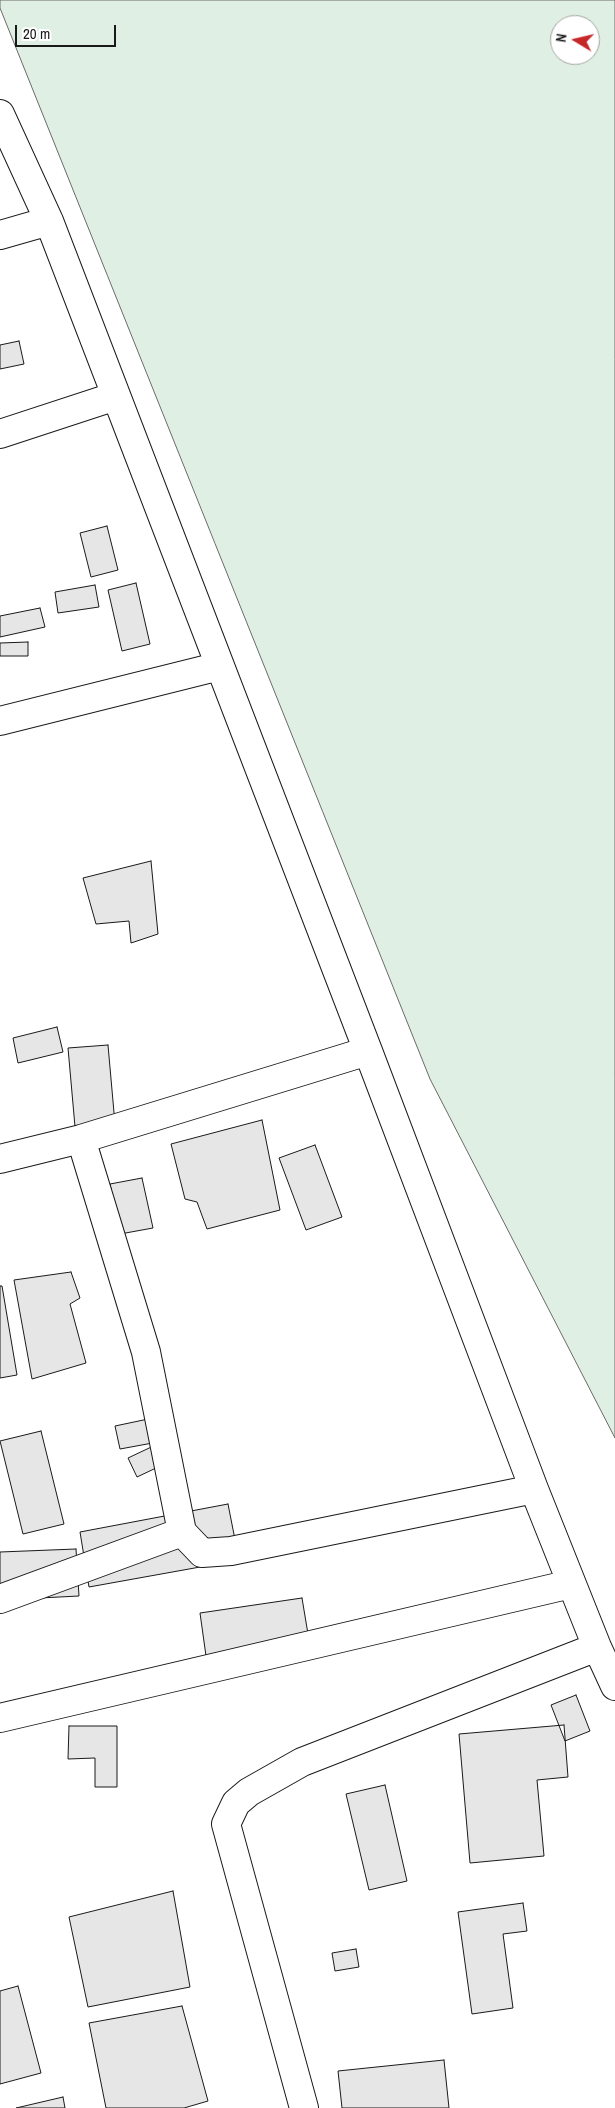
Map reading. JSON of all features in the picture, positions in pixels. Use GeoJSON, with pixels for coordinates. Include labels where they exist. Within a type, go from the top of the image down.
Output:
{"type":"FeatureCollection","features":[{"type":"Feature","properties":{"kind":"street"},"geometry":{"type":"LineString","coordinates":[[0,114],[49,221],[534,1489],[596,1647],[615,1686]]}},
{"type":"Feature","properties":{"kind":"street"},"geometry":{"type":"LineString","coordinates":[[0,235],[49,221]]}},
{"type":"Feature","properties":{"kind":"street"},"geometry":{"type":"LineString","coordinates":[[0,434],[116,396]]}},
{"type":"Feature","properties":{"kind":"street"},"geometry":{"type":"LineString","coordinates":[[0,721],[220,666]]}},
{"type":"Feature","properties":{"kind":"street"},"geometry":{"type":"LineString","coordinates":[[0,1159],[81,1139],[368,1051]]}},
{"type":"Feature","properties":{"kind":"street"},"geometry":{"type":"LineString","coordinates":[[81,1139],[146,1352],[182,1532],[202,1553],[231,1552],[534,1489]]}},
{"type":"Feature","properties":{"kind":"street"},"geometry":{"type":"LineString","coordinates":[[0,1599],[182,1532]]}},
{"type":"Feature","properties":{"kind":"street"},"geometry":{"type":"LineString","coordinates":[[0,1718],[572,1584]]}},
{"type":"Feature","properties":{"kind":"street"},"geometry":{"type":"LineString","coordinates":[[304,2108],[226,1824],[236,1804],[249,1792],[302,1762],[596,1647]]}},
{"type":"Feature","properties":{"kind":"green space"},"geometry":{"type":"Polygon","coordinates":[[[0,0],[615,0],[615,1438],[430,1079],[0,8],[0,0]]]}},
{"type":"Feature","properties":{"kind":"building"},"geometry":{"type":"Polygon","coordinates":[[[19,341],[24,364],[0,369],[0,345],[19,341]]]}},
{"type":"Feature","properties":{"kind":"building"},"geometry":{"type":"Polygon","coordinates":[[[107,526],[118,570],[91,577],[80,533],[107,526]]]}},
{"type":"Feature","properties":{"kind":"building"},"geometry":{"type":"Polygon","coordinates":[[[136,583],[150,644],[122,651],[108,590],[136,583]]]}},
{"type":"Feature","properties":{"kind":"building"},"geometry":{"type":"Polygon","coordinates":[[[95,585],[99,607],[58,613],[55,592],[95,585]]]}},
{"type":"Feature","properties":{"kind":"building"},"geometry":{"type":"Polygon","coordinates":[[[40,608],[45,627],[0,637],[0,616],[40,608]]]}},
{"type":"Feature","properties":{"kind":"building"},"geometry":{"type":"Polygon","coordinates":[[[28,642],[28,656],[0,656],[0,643],[28,642]]]}},
{"type":"Feature","properties":{"kind":"building"},"geometry":{"type":"Polygon","coordinates":[[[151,861],[158,934],[131,943],[129,921],[96,924],[83,878],[151,861]]]}},
{"type":"Feature","properties":{"kind":"building"},"geometry":{"type":"Polygon","coordinates":[[[57,1027],[63,1052],[18,1063],[13,1038],[57,1027]]]}},
{"type":"Feature","properties":{"kind":"building"},"geometry":{"type":"Polygon","coordinates":[[[108,1045],[116,1135],[76,1138],[68,1048],[108,1045]]]}},
{"type":"Feature","properties":{"kind":"building"},"geometry":{"type":"Polygon","coordinates":[[[262,1120],[280,1210],[207,1229],[197,1202],[185,1199],[171,1144],[262,1120]]]}},
{"type":"Feature","properties":{"kind":"building"},"geometry":{"type":"Polygon","coordinates":[[[315,1145],[342,1217],[306,1230],[279,1158],[315,1145]]]}},
{"type":"Feature","properties":{"kind":"building"},"geometry":{"type":"Polygon","coordinates":[[[142,1178],[153,1228],[120,1234],[110,1184],[142,1178]]]}},
{"type":"Feature","properties":{"kind":"building"},"geometry":{"type":"Polygon","coordinates":[[[71,1272],[80,1298],[70,1304],[86,1363],[32,1379],[14,1280],[71,1272]]]}},
{"type":"Feature","properties":{"kind":"building"},"geometry":{"type":"Polygon","coordinates":[[[0,1286],[2,1286],[17,1375],[0,1378],[0,1286]]]}},
{"type":"Feature","properties":{"kind":"building"},"geometry":{"type":"Polygon","coordinates":[[[153,1418],[158,1442],[120,1449],[115,1426],[153,1418]]]}},
{"type":"Feature","properties":{"kind":"building"},"geometry":{"type":"Polygon","coordinates":[[[41,1431],[64,1524],[23,1534],[0,1441],[41,1431]]]}},
{"type":"Feature","properties":{"kind":"building"},"geometry":{"type":"Polygon","coordinates":[[[164,1441],[173,1460],[137,1477],[128,1458],[164,1441]]]}},
{"type":"Feature","properties":{"kind":"building"},"geometry":{"type":"Polygon","coordinates":[[[228,1504],[239,1560],[89,1587],[80,1532],[228,1504]]]}},
{"type":"Feature","properties":{"kind":"building"},"geometry":{"type":"Polygon","coordinates":[[[76,1549],[79,1596],[0,1600],[0,1552],[76,1549]]]}},
{"type":"Feature","properties":{"kind":"building"},"geometry":{"type":"Polygon","coordinates":[[[302,1598],[309,1640],[206,1656],[200,1613],[302,1598]]]}},
{"type":"Feature","properties":{"kind":"building"},"geometry":{"type":"Polygon","coordinates":[[[576,1695],[590,1731],[565,1741],[551,1705],[576,1695]]]}},
{"type":"Feature","properties":{"kind":"building"},"geometry":{"type":"Polygon","coordinates":[[[564,1725],[568,1777],[537,1780],[544,1856],[470,1863],[459,1734],[564,1725]]]}},
{"type":"Feature","properties":{"kind":"building"},"geometry":{"type":"Polygon","coordinates":[[[69,1726],[117,1726],[117,1787],[95,1787],[95,1758],[68,1759],[69,1726]]]}},
{"type":"Feature","properties":{"kind":"building"},"geometry":{"type":"Polygon","coordinates":[[[385,1785],[407,1881],[369,1890],[346,1794],[385,1785]]]}},
{"type":"Feature","properties":{"kind":"building"},"geometry":{"type":"Polygon","coordinates":[[[173,1891],[190,1987],[88,2007],[69,1917],[173,1891]]]}},
{"type":"Feature","properties":{"kind":"building"},"geometry":{"type":"Polygon","coordinates":[[[523,1903],[527,1931],[503,1934],[513,2008],[472,2014],[458,1912],[523,1903]]]}},
{"type":"Feature","properties":{"kind":"building"},"geometry":{"type":"Polygon","coordinates":[[[356,1949],[359,1967],[335,1971],[332,1953],[356,1949]]]}},
{"type":"Feature","properties":{"kind":"building"},"geometry":{"type":"Polygon","coordinates":[[[18,1986],[41,2073],[0,2084],[0,1991],[18,1986]]]}},
{"type":"Feature","properties":{"kind":"building"},"geometry":{"type":"Polygon","coordinates":[[[182,2006],[208,2101],[184,2108],[106,2108],[89,2023],[182,2006]]]}},
{"type":"Feature","properties":{"kind":"building"},"geometry":{"type":"Polygon","coordinates":[[[444,2060],[449,2108],[342,2108],[338,2071],[444,2060]]]}},
{"type":"Feature","properties":{"kind":"building"},"geometry":{"type":"Polygon","coordinates":[[[63,2097],[65,2108],[16,2108],[63,2097]]]}}]}
